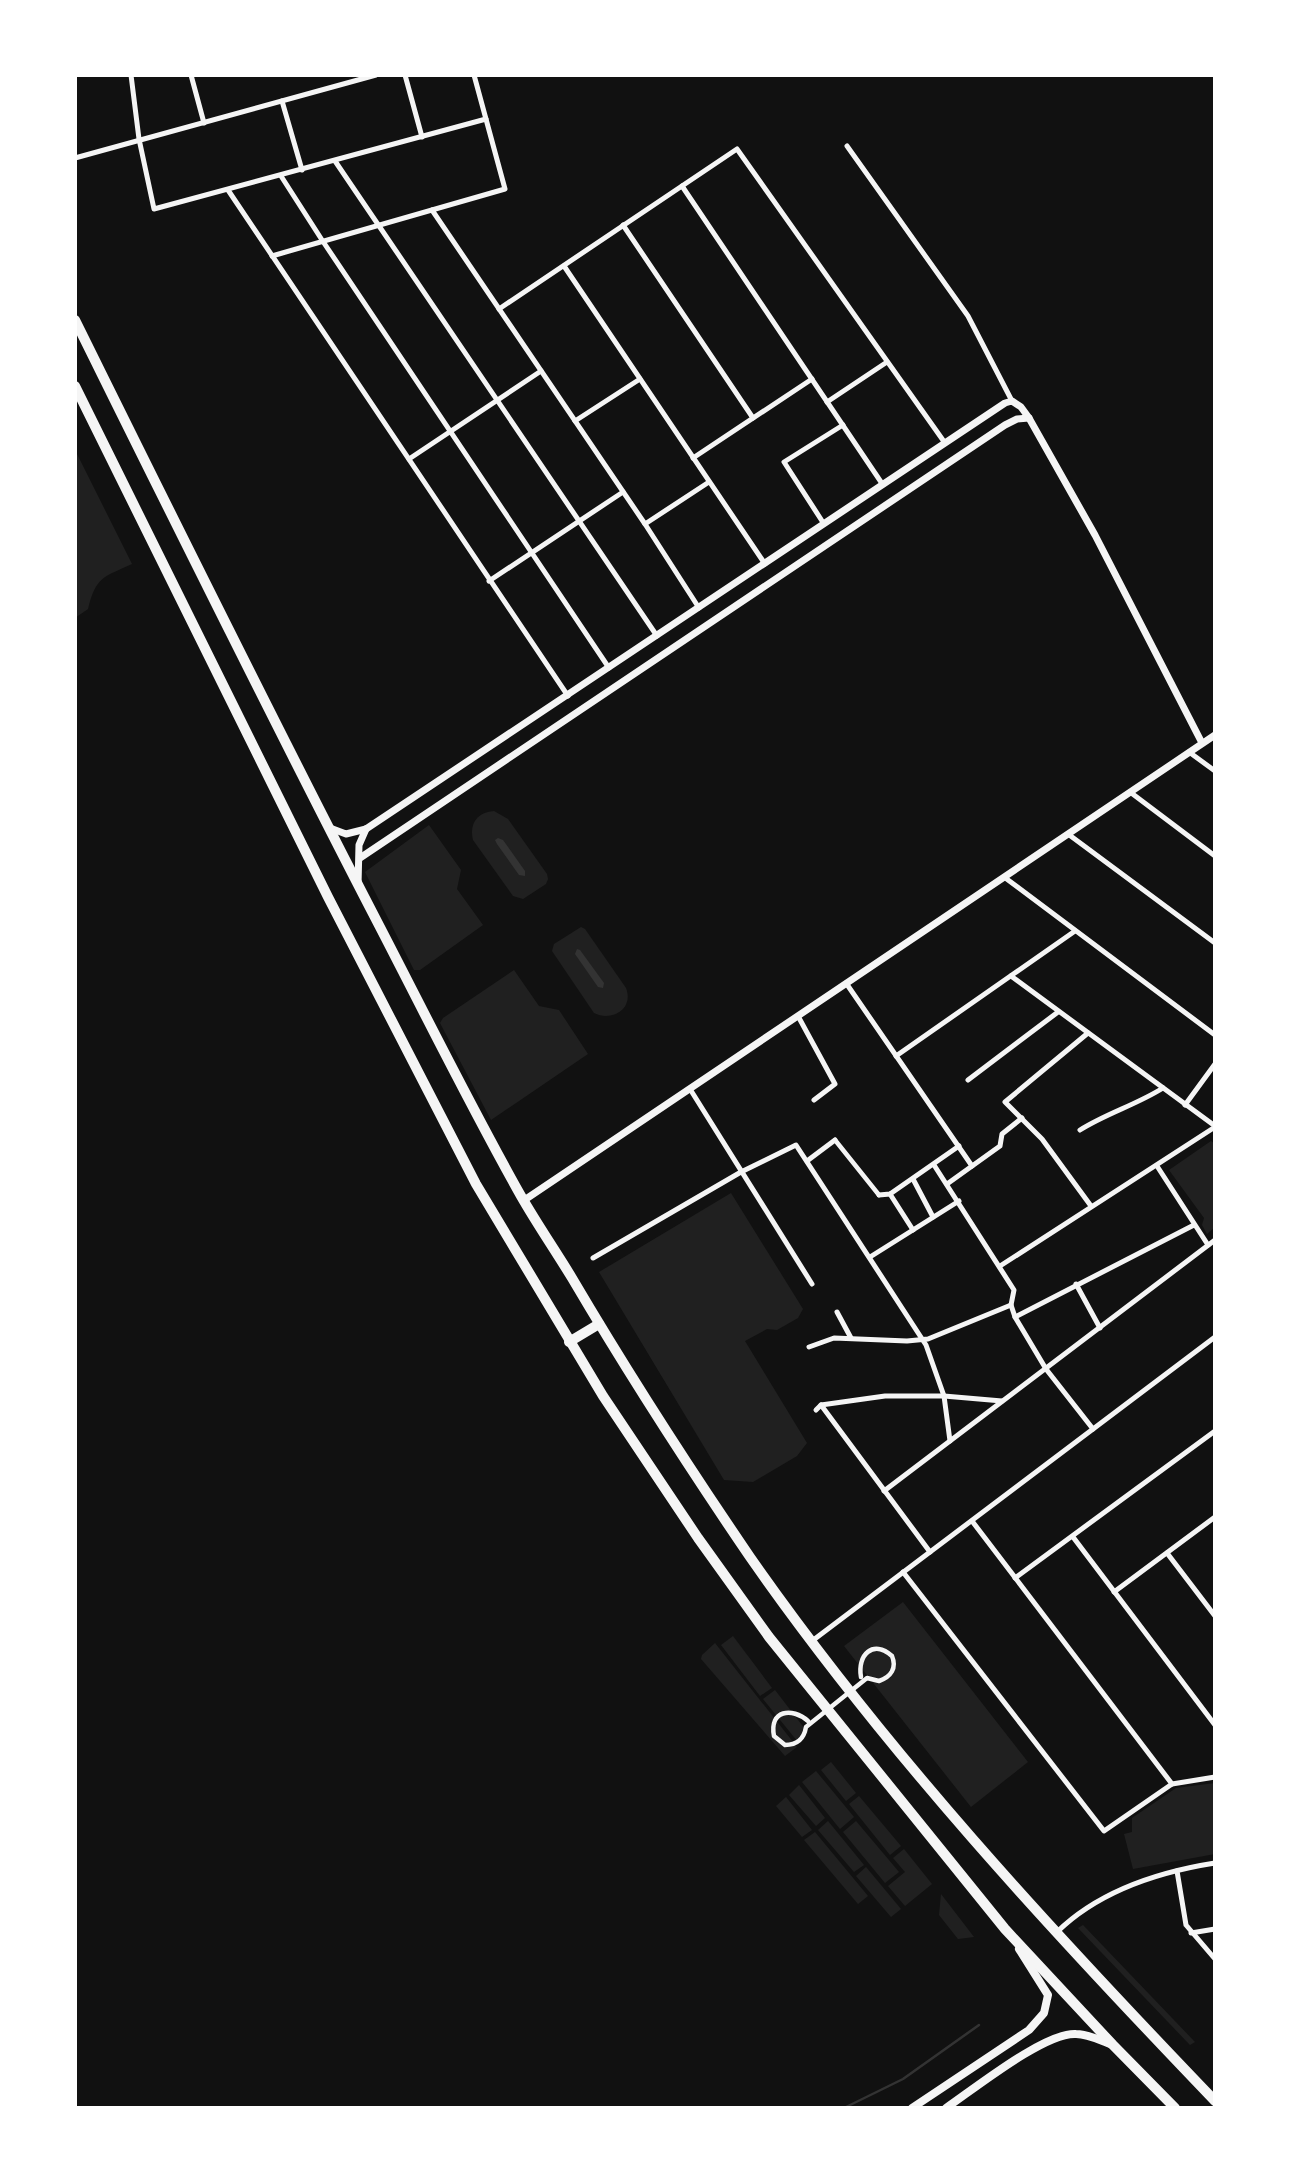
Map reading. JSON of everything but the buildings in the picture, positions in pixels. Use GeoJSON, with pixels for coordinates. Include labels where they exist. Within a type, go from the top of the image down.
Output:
{"type":"FeatureCollection","features":[{"type":"Feature","properties":{"kind":"highway"},"geometry":{"type":"LineString","coordinates":[[75,320],[358,886],[523,1200],[599,1324],[730,1526],[812,1641],[965,1830],[1057,1933],[1215,2101]]}},
{"type":"Feature","properties":{"kind":"highway"},"geometry":{"type":"LineString","coordinates":[[75,386],[420,1078],[476,1184],[569,1342],[698,1538],[769,1637],[1008,1933],[1175,2108]]}},
{"type":"Feature","properties":{"kind":"highway"},"geometry":{"type":"LineString","coordinates":[[569,1342],[599,1324]]}},
{"type":"Feature","properties":{"kind":"main road"},"geometry":{"type":"LineString","coordinates":[[912,2108],[1029,2030],[1044,2013],[1048,1995],[1008,1933]]}},
{"type":"Feature","properties":{"kind":"main road"},"geometry":{"type":"LineString","coordinates":[[946,2108],[1031,2049],[1061,2036],[1074,2033],[1113,2045]]}},
{"type":"Feature","properties":{"kind":"main road"},"geometry":{"type":"LineString","coordinates":[[957,2078],[967,2093]]}},
{"type":"Feature","properties":{"kind":"street"},"geometry":{"type":"LineString","coordinates":[[140,75],[131,76],[139,139],[154,209],[486,119]]}},
{"type":"Feature","properties":{"kind":"street"},"geometry":{"type":"LineString","coordinates":[[191,75],[204,123]]}},
{"type":"Feature","properties":{"kind":"street"},"geometry":{"type":"LineString","coordinates":[[75,158],[376,75]]}},
{"type":"Feature","properties":{"kind":"street"},"geometry":{"type":"LineString","coordinates":[[405,75],[422,136]]}},
{"type":"Feature","properties":{"kind":"street"},"geometry":{"type":"LineString","coordinates":[[272,256],[505,189],[474,75]]}},
{"type":"Feature","properties":{"kind":"street"},"geometry":{"type":"LineString","coordinates":[[282,102],[302,170]]}},
{"type":"Feature","properties":{"kind":"street"},"geometry":{"type":"LineString","coordinates":[[847,146],[968,316],[1012,401],[1021,407],[1029,418],[1095,535],[1202,743]]}},
{"type":"Feature","properties":{"kind":"street"},"geometry":{"type":"LineString","coordinates":[[499,309],[737,149],[945,443]]}},
{"type":"Feature","properties":{"kind":"street"},"geometry":{"type":"LineString","coordinates":[[335,161],[657,636]]}},
{"type":"Feature","properties":{"kind":"street"},"geometry":{"type":"LineString","coordinates":[[281,176],[609,668]]}},
{"type":"Feature","properties":{"kind":"street"},"geometry":{"type":"LineString","coordinates":[[682,186],[883,485]]}},
{"type":"Feature","properties":{"kind":"street"},"geometry":{"type":"LineString","coordinates":[[228,190],[568,696]]}},
{"type":"Feature","properties":{"kind":"street"},"geometry":{"type":"LineString","coordinates":[[432,210],[699,608]]}},
{"type":"Feature","properties":{"kind":"street"},"geometry":{"type":"LineString","coordinates":[[623,225],[753,418]]}},
{"type":"Feature","properties":{"kind":"street"},"geometry":{"type":"LineString","coordinates":[[564,266],[765,564]]}},
{"type":"Feature","properties":{"kind":"street"},"geometry":{"type":"LineString","coordinates":[[827,402],[887,362]]}},
{"type":"Feature","properties":{"kind":"street"},"geometry":{"type":"LineString","coordinates":[[409,459],[541,371]]}},
{"type":"Feature","properties":{"kind":"street"},"geometry":{"type":"LineString","coordinates":[[575,421],[640,379]]}},
{"type":"Feature","properties":{"kind":"street"},"geometry":{"type":"LineString","coordinates":[[693,458],[812,379]]}},
{"type":"Feature","properties":{"kind":"street"},"geometry":{"type":"LineString","coordinates":[[327,826],[346,834],[366,830],[1005,403],[1012,401]]}},
{"type":"Feature","properties":{"kind":"street"},"geometry":{"type":"LineString","coordinates":[[360,858],[1005,425],[1017,419],[1029,418]]}},
{"type":"Feature","properties":{"kind":"street"},"geometry":{"type":"LineString","coordinates":[[824,524],[784,462],[843,425]]}},
{"type":"Feature","properties":{"kind":"street"},"geometry":{"type":"LineString","coordinates":[[645,524],[709,482]]}},
{"type":"Feature","properties":{"kind":"street"},"geometry":{"type":"LineString","coordinates":[[489,581],[623,492]]}},
{"type":"Feature","properties":{"kind":"street"},"geometry":{"type":"LineString","coordinates":[[839,514],[849,530]]}},
{"type":"Feature","properties":{"kind":"street"},"geometry":{"type":"LineString","coordinates":[[637,650],[647,665]]}},
{"type":"Feature","properties":{"kind":"street"},"geometry":{"type":"LineString","coordinates":[[523,1200],[1215,735]]}},
{"type":"Feature","properties":{"kind":"street"},"geometry":{"type":"LineString","coordinates":[[1189,752],[1215,771]]}},
{"type":"Feature","properties":{"kind":"street"},"geometry":{"type":"LineString","coordinates":[[1130,792],[1215,856]]}},
{"type":"Feature","properties":{"kind":"street"},"geometry":{"type":"LineString","coordinates":[[358,886],[359,845],[366,830]]}},
{"type":"Feature","properties":{"kind":"street"},"geometry":{"type":"LineString","coordinates":[[1068,834],[1215,943]]}},
{"type":"Feature","properties":{"kind":"street"},"geometry":{"type":"LineString","coordinates":[[1004,877],[1214,1032]]}},
{"type":"Feature","properties":{"kind":"street"},"geometry":{"type":"LineString","coordinates":[[896,1056],[1075,931]]}},
{"type":"Feature","properties":{"kind":"street"},"geometry":{"type":"LineString","coordinates":[[1000,1266],[1215,1127],[1011,976]]}},
{"type":"Feature","properties":{"kind":"street"},"geometry":{"type":"LineString","coordinates":[[846,983],[972,1166]]}},
{"type":"Feature","properties":{"kind":"street"},"geometry":{"type":"LineString","coordinates":[[968,1080],[1058,1012]]}},
{"type":"Feature","properties":{"kind":"street"},"geometry":{"type":"LineString","coordinates":[[798,1016],[835,1084],[814,1100]]}},
{"type":"Feature","properties":{"kind":"street"},"geometry":{"type":"LineString","coordinates":[[1088,1033],[1005,1102],[1042,1139],[1091,1206]]}},
{"type":"Feature","properties":{"kind":"street"},"geometry":{"type":"LineString","coordinates":[[1185,1105],[1215,1065]]}},
{"type":"Feature","properties":{"kind":"street"},"geometry":{"type":"LineString","coordinates":[[690,1088],[812,1284]]}},
{"type":"Feature","properties":{"kind":"street"},"geometry":{"type":"LineString","coordinates":[[1080,1130],[1163,1088]]}},
{"type":"Feature","properties":{"kind":"street"},"geometry":{"type":"LineString","coordinates":[[947,1184],[1000,1146],[1002,1134],[1022,1118]]}},
{"type":"Feature","properties":{"kind":"street"},"geometry":{"type":"LineString","coordinates":[[807,1161],[835,1140],[879,1195],[890,1194],[959,1146]]}},
{"type":"Feature","properties":{"kind":"street"},"geometry":{"type":"LineString","coordinates":[[593,1258],[741,1172],[796,1145],[923,1339],[944,1396],[950,1441]]}},
{"type":"Feature","properties":{"kind":"street"},"geometry":{"type":"LineString","coordinates":[[934,1165],[1014,1290],[1011,1305],[1015,1317],[1046,1369],[1093,1429]]}},
{"type":"Feature","properties":{"kind":"street"},"geometry":{"type":"LineString","coordinates":[[1157,1166],[1208,1245]]}},
{"type":"Feature","properties":{"kind":"street"},"geometry":{"type":"LineString","coordinates":[[913,1179],[933,1217]]}},
{"type":"Feature","properties":{"kind":"street"},"geometry":{"type":"LineString","coordinates":[[890,1194],[913,1230]]}},
{"type":"Feature","properties":{"kind":"street"},"geometry":{"type":"LineString","coordinates":[[870,1257],[959,1201]]}},
{"type":"Feature","properties":{"kind":"street"},"geometry":{"type":"LineString","coordinates":[[1015,1317],[1194,1225]]}},
{"type":"Feature","properties":{"kind":"street"},"geometry":{"type":"LineString","coordinates":[[884,1491],[1215,1240]]}},
{"type":"Feature","properties":{"kind":"street"},"geometry":{"type":"LineString","coordinates":[[1076,1284],[1100,1328]]}},
{"type":"Feature","properties":{"kind":"street"},"geometry":{"type":"LineString","coordinates":[[809,1348],[834,1338],[897,1341],[923,1339],[948,1332],[1011,1305]]}},
{"type":"Feature","properties":{"kind":"street"},"geometry":{"type":"LineString","coordinates":[[837,1312],[850,1338]]}},
{"type":"Feature","properties":{"kind":"street"},"geometry":{"type":"LineString","coordinates":[[812,1641],[1215,1337]]}},
{"type":"Feature","properties":{"kind":"street"},"geometry":{"type":"LineString","coordinates":[[816,1410],[821,1405],[885,1396],[944,1396],[1002,1401]]}},
{"type":"Feature","properties":{"kind":"street"},"geometry":{"type":"LineString","coordinates":[[821,1405],[930,1552]]}},
{"type":"Feature","properties":{"kind":"street"},"geometry":{"type":"LineString","coordinates":[[1015,1578],[1215,1431]]}},
{"type":"Feature","properties":{"kind":"street"},"geometry":{"type":"LineString","coordinates":[[1114,1592],[1215,1517]]}},
{"type":"Feature","properties":{"kind":"street"},"geometry":{"type":"LineString","coordinates":[[972,1521],[1172,1784]]}},
{"type":"Feature","properties":{"kind":"street"},"geometry":{"type":"LineString","coordinates":[[1073,1537],[1215,1725]]}},
{"type":"Feature","properties":{"kind":"street"},"geometry":{"type":"LineString","coordinates":[[1167,1553],[1215,1616]]}},
{"type":"Feature","properties":{"kind":"street"},"geometry":{"type":"LineString","coordinates":[[903,1572],[1104,1831],[1172,1784],[1215,1777]]}},
{"type":"Feature","properties":{"kind":"street"},"geometry":{"type":"LineString","coordinates":[[808,1721],[797,1713],[785,1713],[776,1719],[772,1730],[777,1741],[785,1745],[802,1739],[806,1727],[867,1678],[879,1681],[890,1675],[893,1670],[892,1656],[882,1650],[871,1650],[862,1658],[859,1669],[861,1677]]}},
{"type":"Feature","properties":{"kind":"street"},"geometry":{"type":"LineString","coordinates":[[1057,1933],[1094,1903],[1114,1892],[1177,1871],[1215,1863]]}},
{"type":"Feature","properties":{"kind":"street"},"geometry":{"type":"LineString","coordinates":[[1177,1871],[1184,1922],[1215,1959]]}},
{"type":"Feature","properties":{"kind":"street"},"geometry":{"type":"LineString","coordinates":[[1191,1933],[1215,1929]]}},
{"type":"Feature","properties":{"kind":"shaded area"},"geometry":{"type":"Polygon","coordinates":[[[75,450],[132,564],[102,579],[94,590],[88,609],[75,618],[75,450]]]}},
{"type":"Feature","properties":{"kind":"shaded area"},"geometry":{"type":"Polygon","coordinates":[[[494,811],[508,819],[547,874],[546,884],[523,899],[513,896],[473,840],[473,824],[479,816],[494,811]]]}},
{"type":"Feature","properties":{"kind":"shaded area"},"geometry":{"type":"Polygon","coordinates":[[[429,825],[461,870],[457,889],[483,925],[420,970],[414,970],[365,872],[429,825]]]}},
{"type":"Feature","properties":{"kind":"shaded area"},"geometry":{"type":"Polygon","coordinates":[[[495,840],[503,840],[525,871],[525,876],[519,875],[497,844],[495,840]]]}},
{"type":"Feature","properties":{"kind":"shaded area"},"geometry":{"type":"Polygon","coordinates":[[[581,927],[626,988],[627,1002],[620,1012],[614,1015],[594,1013],[552,951],[554,944],[581,927]]]}},
{"type":"Feature","properties":{"kind":"shaded area"},"geometry":{"type":"Polygon","coordinates":[[[577,949],[604,983],[603,988],[598,987],[575,954],[577,949]]]}},
{"type":"Feature","properties":{"kind":"shaded area"},"geometry":{"type":"Polygon","coordinates":[[[514,970],[539,1006],[559,1010],[588,1054],[491,1120],[440,1023],[443,1018],[514,970]]]}},
{"type":"Feature","properties":{"kind":"shaded area"},"geometry":{"type":"Polygon","coordinates":[[[1211,1141],[1215,1144],[1215,1227],[1207,1234],[1202,1225],[1204,1218],[1169,1170],[1211,1141]]]}},
{"type":"Feature","properties":{"kind":"shaded area"},"geometry":{"type":"Polygon","coordinates":[[[731,1193],[803,1309],[798,1318],[777,1330],[767,1329],[745,1341],[807,1443],[797,1456],[753,1482],[724,1480],[599,1272],[731,1193]]]}},
{"type":"Feature","properties":{"kind":"shaded area"},"geometry":{"type":"Polygon","coordinates":[[[903,1602],[1028,1762],[971,1807],[844,1646],[903,1602]]]}},
{"type":"Feature","properties":{"kind":"shaded area"},"geometry":{"type":"Polygon","coordinates":[[[733,1636],[772,1688],[760,1696],[721,1645],[733,1636]]]}},
{"type":"Feature","properties":{"kind":"shaded area"},"geometry":{"type":"Polygon","coordinates":[[[715,1643],[797,1747],[785,1756],[701,1659],[715,1643]]]}},
{"type":"Feature","properties":{"kind":"shaded area"},"geometry":{"type":"Polygon","coordinates":[[[775,1690],[808,1733],[798,1742],[763,1699],[775,1690]]]}},
{"type":"Feature","properties":{"kind":"shaded area"},"geometry":{"type":"Polygon","coordinates":[[[831,1762],[856,1793],[846,1801],[821,1770],[831,1762]]]}},
{"type":"Feature","properties":{"kind":"shaded area"},"geometry":{"type":"Polygon","coordinates":[[[816,1771],[854,1817],[840,1829],[802,1782],[816,1771]]]}},
{"type":"Feature","properties":{"kind":"shaded area"},"geometry":{"type":"Polygon","coordinates":[[[1215,1783],[1215,1854],[1133,1869],[1124,1834],[1132,1832],[1132,1818],[1176,1788],[1215,1783]]]}},
{"type":"Feature","properties":{"kind":"shaded area"},"geometry":{"type":"Polygon","coordinates":[[[799,1785],[825,1818],[816,1826],[789,1795],[799,1785]]]}},
{"type":"Feature","properties":{"kind":"shaded area"},"geometry":{"type":"Polygon","coordinates":[[[859,1796],[901,1846],[890,1855],[849,1804],[859,1796]]]}},
{"type":"Feature","properties":{"kind":"shaded area"},"geometry":{"type":"Polygon","coordinates":[[[786,1797],[812,1830],[802,1837],[776,1806],[786,1797]]]}},
{"type":"Feature","properties":{"kind":"shaded area"},"geometry":{"type":"Polygon","coordinates":[[[828,1821],[864,1865],[854,1872],[818,1830],[828,1821]]]}},
{"type":"Feature","properties":{"kind":"shaded area"},"geometry":{"type":"Polygon","coordinates":[[[856,1821],[899,1872],[885,1883],[843,1832],[856,1821]]]}},
{"type":"Feature","properties":{"kind":"shaded area"},"geometry":{"type":"Polygon","coordinates":[[[815,1832],[868,1896],[858,1904],[804,1840],[815,1832]]]}},
{"type":"Feature","properties":{"kind":"shaded area"},"geometry":{"type":"Polygon","coordinates":[[[904,1849],[932,1884],[905,1906],[888,1886],[905,1872],[893,1858],[904,1849]]]}},
{"type":"Feature","properties":{"kind":"shaded area"},"geometry":{"type":"Polygon","coordinates":[[[866,1867],[901,1909],[891,1917],[856,1876],[866,1867]]]}},
{"type":"Feature","properties":{"kind":"shaded area"},"geometry":{"type":"Polygon","coordinates":[[[941,1894],[974,1937],[958,1939],[939,1915],[941,1894]]]}},
{"type":"Feature","properties":{"kind":"shaded area"},"geometry":{"type":"Polygon","coordinates":[[[1083,1925],[1195,2042],[1190,2045],[1078,1928],[1083,1925]]]}},
{"type":"Feature","properties":{"kind":"waterway"},"geometry":{"type":"LineString","coordinates":[[844,2108],[903,2079],[979,2025]]}}]}
